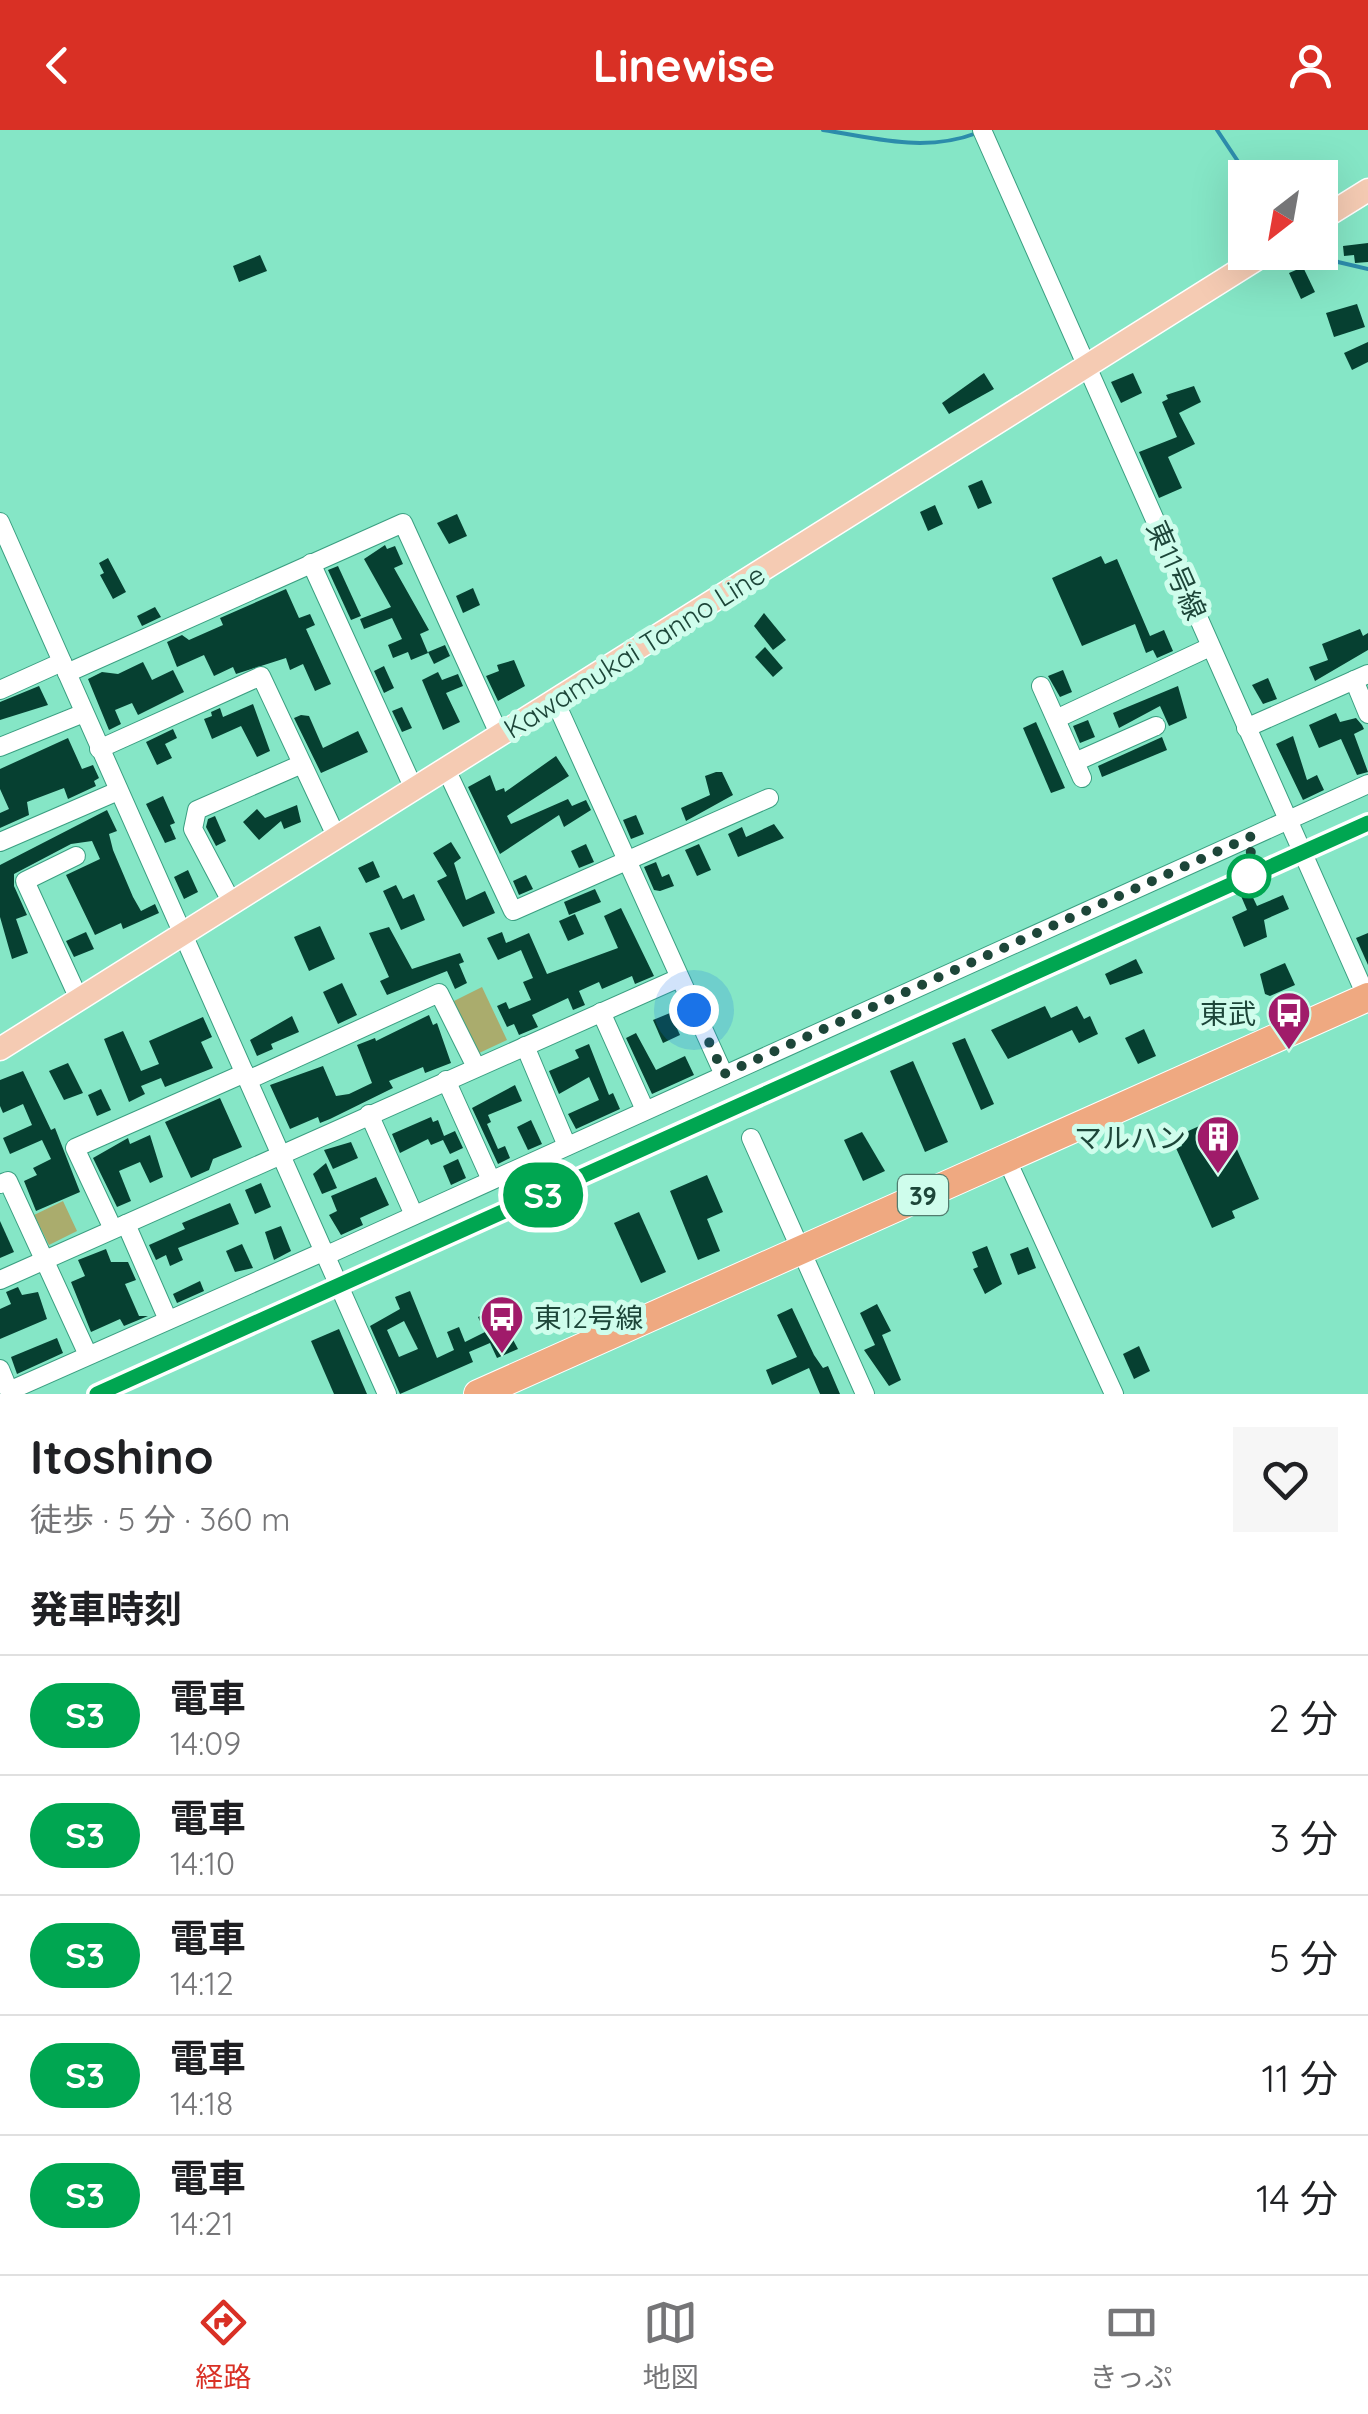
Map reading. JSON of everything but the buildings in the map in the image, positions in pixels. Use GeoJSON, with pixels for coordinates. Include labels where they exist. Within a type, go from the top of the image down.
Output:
{"type":"FeatureCollection","features":[{"type":"Feature","properties":{"kind":"highway","name":"39"},"geometry":{"type":"LineString","coordinates":[[478,1394],[1368,998]]}},
{"type":"Feature","properties":{"kind":"main road"},"geometry":{"type":"LineString","coordinates":[[1338,209],[1368,190]]}},
{"type":"Feature","properties":{"kind":"main road","name":"Kawamukai Tanno Line"},"geometry":{"type":"LineString","coordinates":[[0,1050],[1240,270]]}},
{"type":"Feature","properties":{"kind":"street","name":"東11号線"},"geometry":{"type":"LineString","coordinates":[[984,135],[1368,998]]}},
{"type":"Feature","properties":{"kind":"street"},"geometry":{"type":"LineString","coordinates":[[0,522],[387,1394]]}},
{"type":"Feature","properties":{"kind":"street"},"geometry":{"type":"LineString","coordinates":[[0,690],[64,667],[403,524],[500,736]]}},
{"type":"Feature","properties":{"kind":"street"},"geometry":{"type":"LineString","coordinates":[[312,563],[414,789]]}},
{"type":"Feature","properties":{"kind":"street"},"geometry":{"type":"LineString","coordinates":[[1056,718],[1210,647]]}},
{"type":"Feature","properties":{"kind":"street"},"geometry":{"type":"LineString","coordinates":[[99,749],[261,676],[336,838]]}},
{"type":"Feature","properties":{"kind":"street"},"geometry":{"type":"LineString","coordinates":[[1246,728],[1361,677],[1368,714]]}},
{"type":"Feature","properties":{"kind":"street"},"geometry":{"type":"LineString","coordinates":[[1041,686],[1079,770],[1156,726]]}},
{"type":"Feature","properties":{"kind":"street"},"geometry":{"type":"LineString","coordinates":[[555,701],[724,1074]]}},
{"type":"Feature","properties":{"kind":"street"},"geometry":{"type":"LineString","coordinates":[[0,747],[84,713]]}},
{"type":"Feature","properties":{"kind":"street"},"geometry":{"type":"LineString","coordinates":[[232,903],[193,829],[192,818],[198,810],[302,764]]}},
{"type":"Feature","properties":{"kind":"street"},"geometry":{"type":"LineString","coordinates":[[446,769],[513,911],[768,798]]}},
{"type":"Feature","properties":{"kind":"street"},"geometry":{"type":"LineString","coordinates":[[0,1369],[9,1390],[414,1215],[1368,784]]}},
{"type":"Feature","properties":{"kind":"street"},"geometry":{"type":"LineString","coordinates":[[0,842],[118,791]]}},
{"type":"Feature","properties":{"kind":"street"},"geometry":{"type":"LineString","coordinates":[[76,856],[25,881],[79,999]]}},
{"type":"Feature","properties":{"kind":"street"},"geometry":{"type":"LineString","coordinates":[[0,1280],[679,978]]}},
{"type":"Feature","properties":{"kind":"street"},"geometry":{"type":"LineString","coordinates":[[168,1320],[75,1148],[439,992],[476,1068]]}},
{"type":"Feature","properties":{"kind":"street"},"geometry":{"type":"LineString","coordinates":[[601,1012],[645,1110]]}},
{"type":"Feature","properties":{"kind":"street"},"geometry":{"type":"LineString","coordinates":[[524,1046],[566,1146]]}},
{"type":"Feature","properties":{"kind":"street"},"geometry":{"type":"LineString","coordinates":[[446,1080],[491,1180]]}},
{"type":"Feature","properties":{"kind":"street"},"geometry":{"type":"LineString","coordinates":[[369,1114],[414,1215]]}},
{"type":"Feature","properties":{"kind":"street"},"geometry":{"type":"LineString","coordinates":[[750,1138],[865,1394]]}},
{"type":"Feature","properties":{"kind":"street"},"geometry":{"type":"LineString","coordinates":[[1006,1158],[1114,1394]]}},
{"type":"Feature","properties":{"kind":"street"},"geometry":{"type":"LineString","coordinates":[[0,1184],[8,1181],[88,1355]]}},
{"type":"Feature","properties":{"kind":"green space"},"geometry":{"type":"Polygon","coordinates":[[[482,987],[507,1040],[477,1054],[452,1002],[482,987]]]}},
{"type":"Feature","properties":{"kind":"green space"},"geometry":{"type":"Polygon","coordinates":[[[63,1201],[77,1231],[49,1245],[34,1215],[63,1201]]]}},
{"type":"Feature","properties":{"kind":"waterway"},"geometry":{"type":"LineString","coordinates":[[823,130],[919,143],[977,133]]}},
{"type":"Feature","properties":{"kind":"waterway"},"geometry":{"type":"LineString","coordinates":[[1217,130],[1237,160]]}},
{"type":"Feature","properties":{"kind":"waterway"},"geometry":{"type":"LineString","coordinates":[[1338,262],[1368,269]]}},
{"type":"Feature","properties":{"kind":"railway"},"geometry":{"type":"LineString","coordinates":[[97,1394],[1368,823]]}},
{"type":"Feature","properties":{"kind":"train","name":"S3"},"geometry":{"type":"LineString","coordinates":[[97,1394],[931,1023],[1368,823]]}},
{"type":"Feature","properties":{"kind":"place","name":"東武"},"geometry":{"type":"Point","coordinates":[1289,1051]}},
{"type":"Feature","properties":{"kind":"place","name":"マルハン"},"geometry":{"type":"Point","coordinates":[1218,1175]}},
{"type":"Feature","properties":{"kind":"place","name":"東12号線"},"geometry":{"type":"Point","coordinates":[502,1355]}},
{"type":"Feature","properties":{"kind":"route"},"geometry":{"type":"LineString","coordinates":[[694,1010],[724,1074],[1252,836],[1249,876]]}}]}
